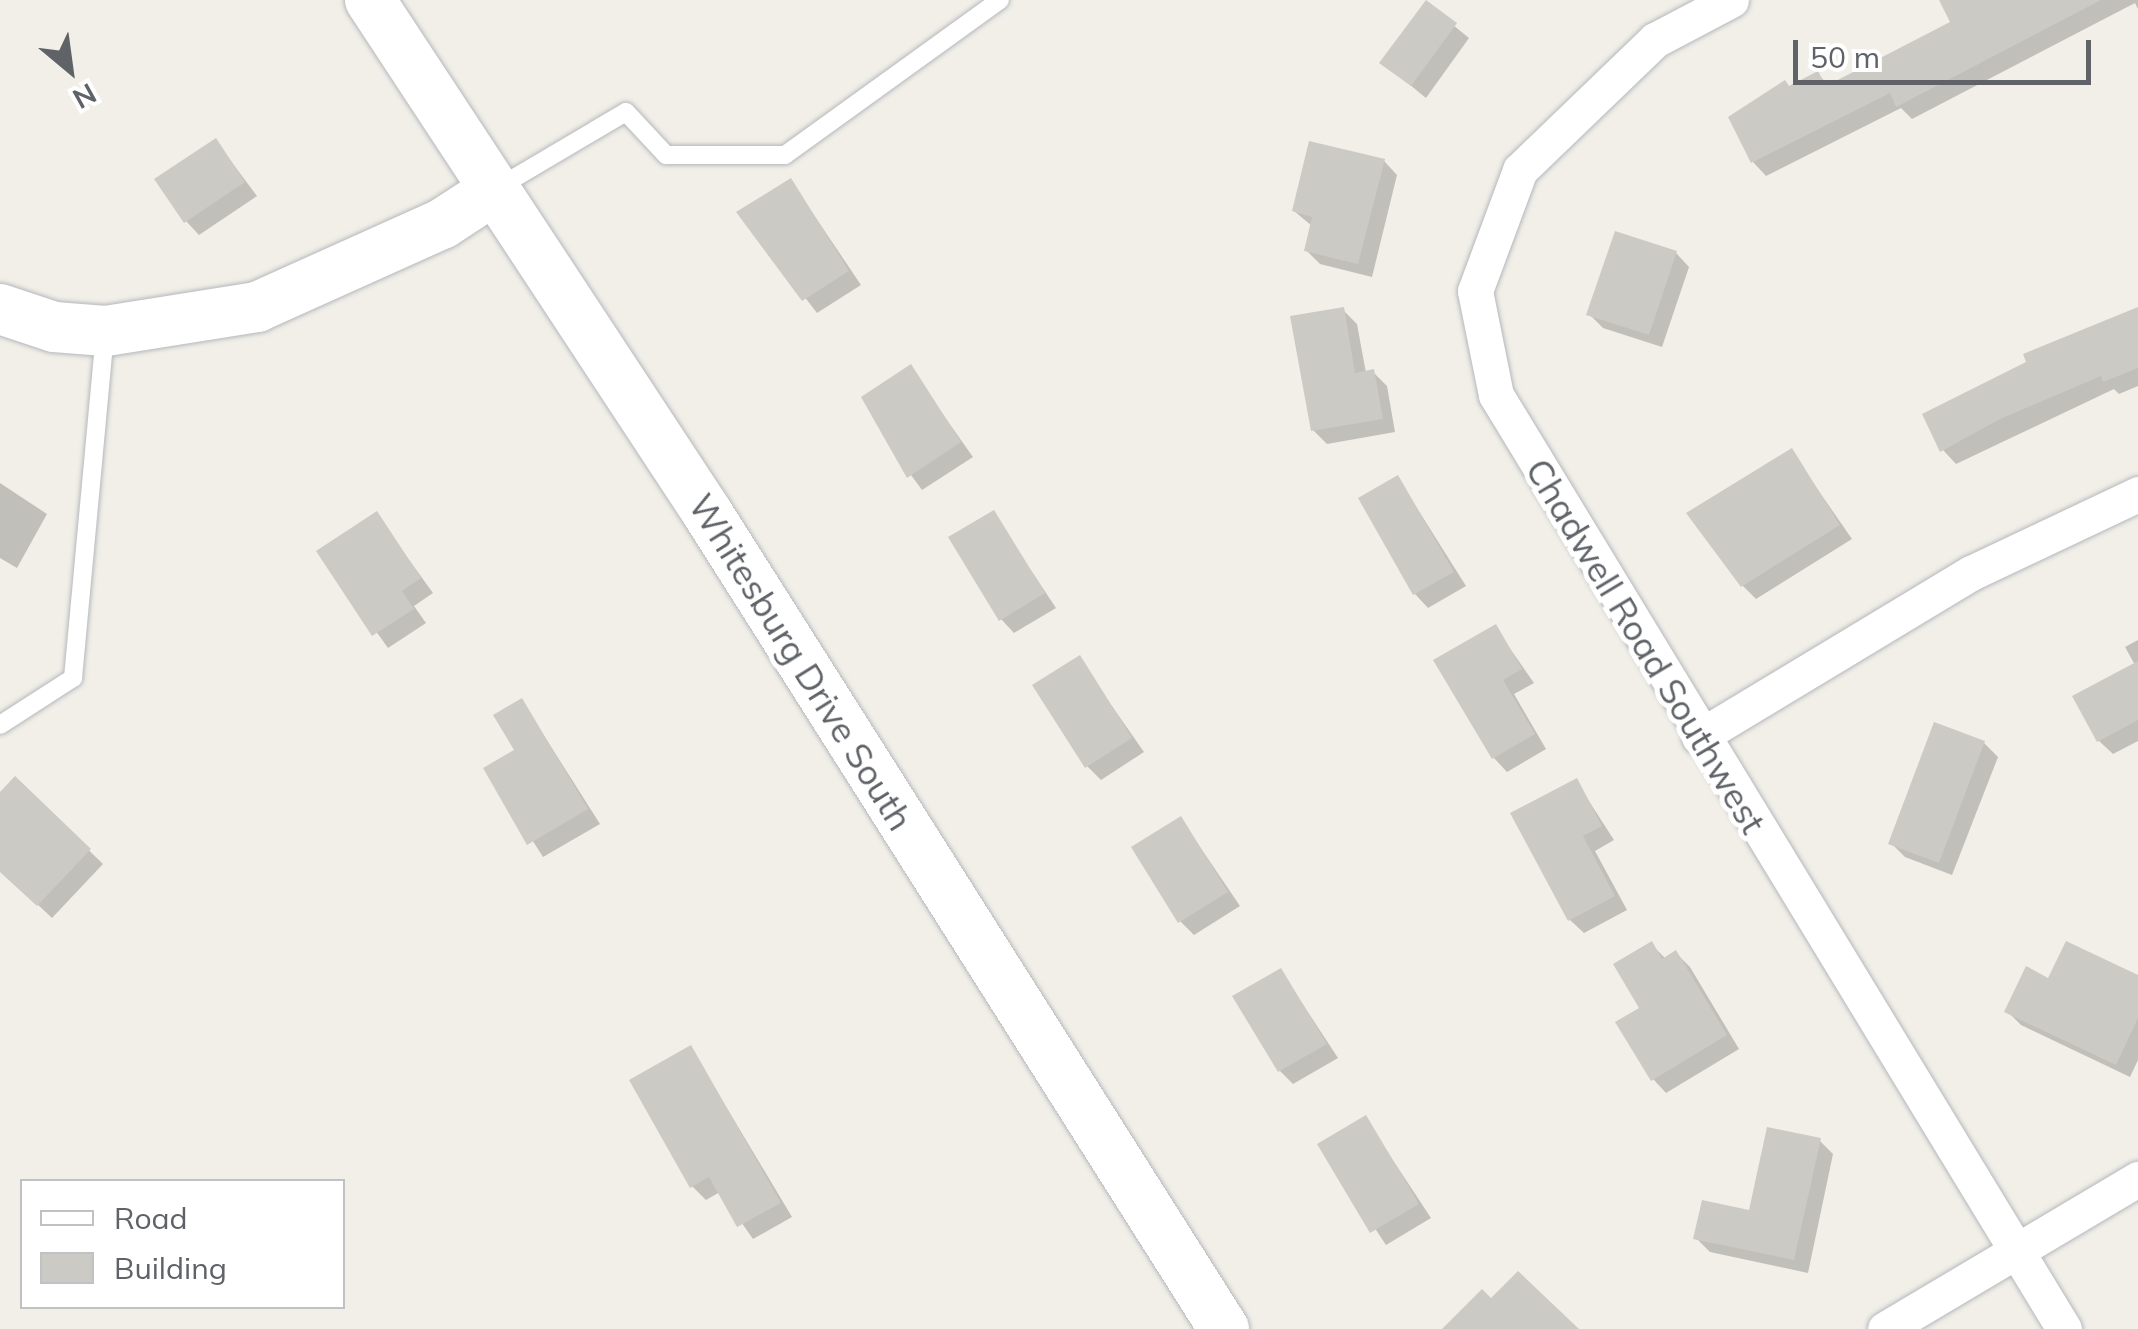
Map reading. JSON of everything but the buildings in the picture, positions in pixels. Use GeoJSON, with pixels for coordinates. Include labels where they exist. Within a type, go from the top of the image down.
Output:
{"type":"FeatureCollection","features":[{"type":"Feature","properties":{"kind":"main road","name":"Whitesburg Drive South"},"geometry":{"type":"LineString","coordinates":[[370,0],[708,514],[1224,1329]]}},
{"type":"Feature","properties":{"kind":"main road"},"geometry":{"type":"LineString","coordinates":[[0,309],[54,327],[106,331],[257,307],[442,224],[494,190]]}},
{"type":"Feature","properties":{"kind":"street","name":"Chadwell Road Southwest"},"geometry":{"type":"LineString","coordinates":[[1731,0],[1656,40],[1520,170],[1475,290],[1496,395],[1699,737],[2064,1329]]}},
{"type":"Feature","properties":{"kind":"street"},"geometry":{"type":"LineString","coordinates":[[1699,737],[1972,573],[2138,494]]}},
{"type":"Feature","properties":{"kind":"street"},"geometry":{"type":"LineString","coordinates":[[1884,1329],[2014,1249],[2138,1180]]}},
{"type":"Feature","properties":{"kind":"lane"},"geometry":{"type":"LineString","coordinates":[[494,190],[626,112],[666,156],[784,155],[1000,0]]}},
{"type":"Feature","properties":{"kind":"lane"},"geometry":{"type":"LineString","coordinates":[[0,725],[73,678],[106,331]]}}]}
